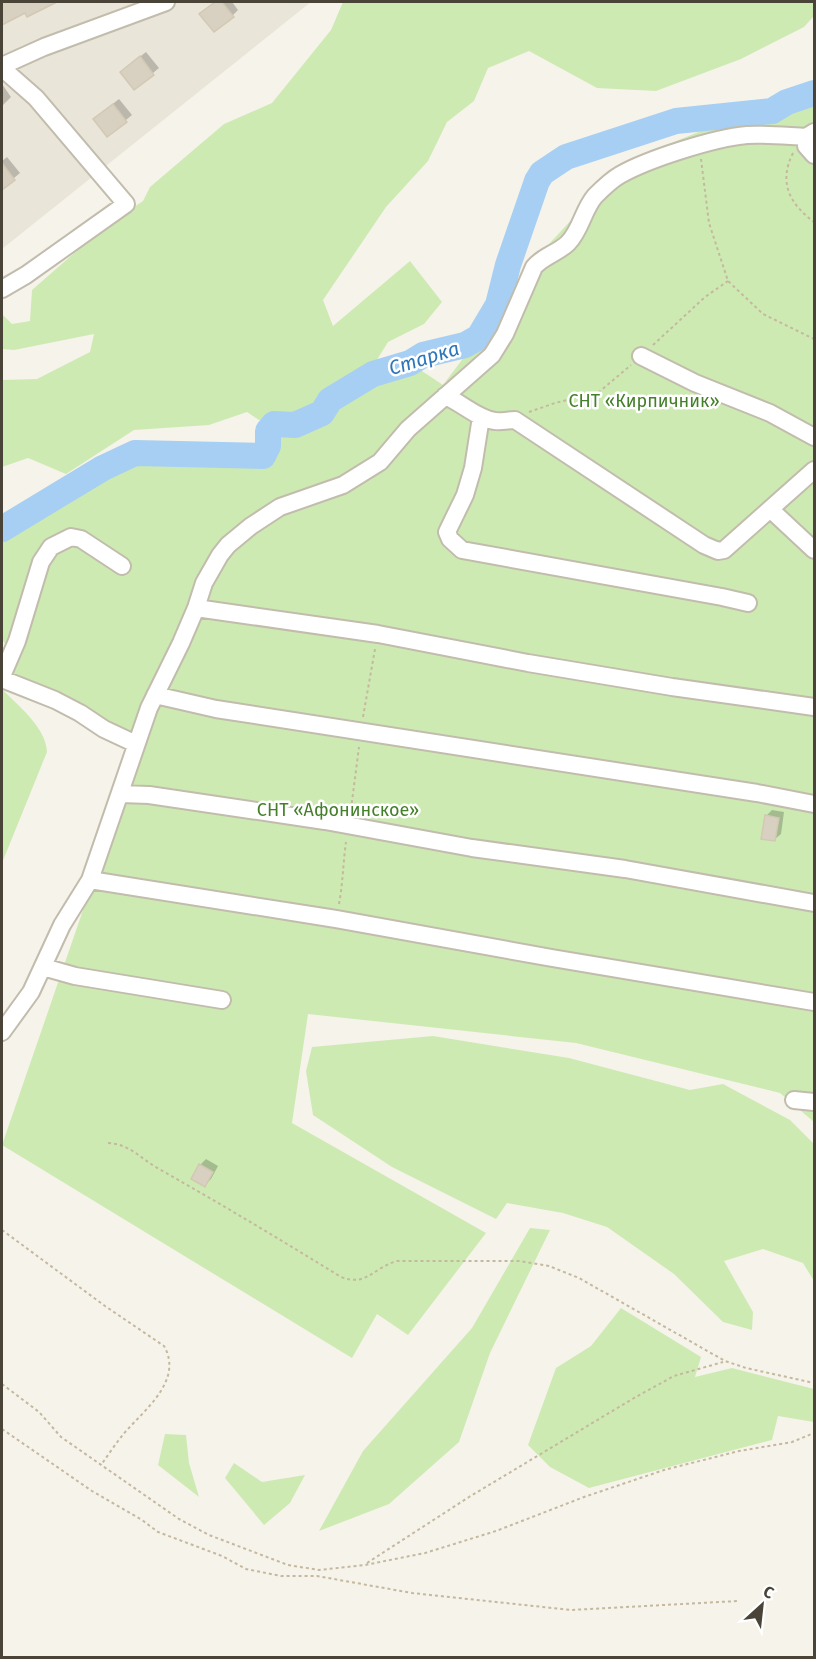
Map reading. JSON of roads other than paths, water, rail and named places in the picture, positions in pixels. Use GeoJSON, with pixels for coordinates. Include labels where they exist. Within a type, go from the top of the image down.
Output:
{"type":"FeatureCollection","features":[{"type":"Feature","properties":{"kind":"street"},"geometry":{"type":"LineString","coordinates":[[2,289],[26,275],[126,204],[36,98],[2,67],[44,47],[166,2]]}},
{"type":"Feature","properties":{"kind":"street"},"geometry":{"type":"LineString","coordinates":[[2,1032],[31,992],[62,925],[90,880],[155,695],[196,608],[208,575],[228,545],[280,507],[324,493],[373,467],[408,429],[492,355],[505,334],[534,267],[538,262],[567,245],[589,204],[596,195],[619,176],[647,163],[700,146],[746,135],[810,134],[806,146],[814,155]]}},
{"type":"Feature","properties":{"kind":"street"},"geometry":{"type":"LineString","coordinates":[[641,356],[695,383],[770,413],[814,437]]}},
{"type":"Feature","properties":{"kind":"street"},"geometry":{"type":"LineString","coordinates":[[445,396],[460,402],[481,417],[495,421],[515,420],[704,545],[718,551],[724,550],[814,470]]}},
{"type":"Feature","properties":{"kind":"street"},"geometry":{"type":"LineString","coordinates":[[481,417],[473,468],[465,495],[447,532],[450,539],[462,550],[748,603]]}},
{"type":"Feature","properties":{"kind":"street"},"geometry":{"type":"LineString","coordinates":[[770,509],[814,550]]}},
{"type":"Feature","properties":{"kind":"street"},"geometry":{"type":"LineString","coordinates":[[122,566],[81,539],[71,537],[51,547],[41,562],[17,640],[2,678],[55,700],[104,729],[136,744]]}},
{"type":"Feature","properties":{"kind":"street"},"geometry":{"type":"LineString","coordinates":[[196,608],[378,634],[528,663],[672,687],[814,707]]}},
{"type":"Feature","properties":{"kind":"street"},"geometry":{"type":"LineString","coordinates":[[155,695],[216,709],[814,804]]}},
{"type":"Feature","properties":{"kind":"street"},"geometry":{"type":"LineString","coordinates":[[120,794],[160,797],[349,825],[472,848],[625,869],[814,903]]}},
{"type":"Feature","properties":{"kind":"street"},"geometry":{"type":"LineString","coordinates":[[90,880],[336,919],[814,1002]]}},
{"type":"Feature","properties":{"kind":"street"},"geometry":{"type":"LineString","coordinates":[[43,967],[75,976],[222,999]]}},
{"type":"Feature","properties":{"kind":"street"},"geometry":{"type":"LineString","coordinates":[[794,1100],[814,1102]]}},
{"type":"Feature","properties":{"kind":"waterway","name":"Старка"},"geometry":{"type":"LineString","coordinates":[[2,529],[103,468],[135,453],[263,456],[268,446],[268,431],[274,424],[295,425],[322,413],[330,400],[373,374],[410,363],[423,355],[465,345],[479,337],[498,305],[508,265],[537,181],[542,173],[566,157],[676,121],[772,111],[787,102],[814,93]]}},
{"type":"Feature","properties":{"kind":"park label","name":"СНТ «Кирпичник»"},"geometry":{"type":"Point","coordinates":[644,401]}},
{"type":"Feature","properties":{"kind":"park label","name":"СНТ «Афонинское»"},"geometry":{"type":"Point","coordinates":[338,810]}}]}
